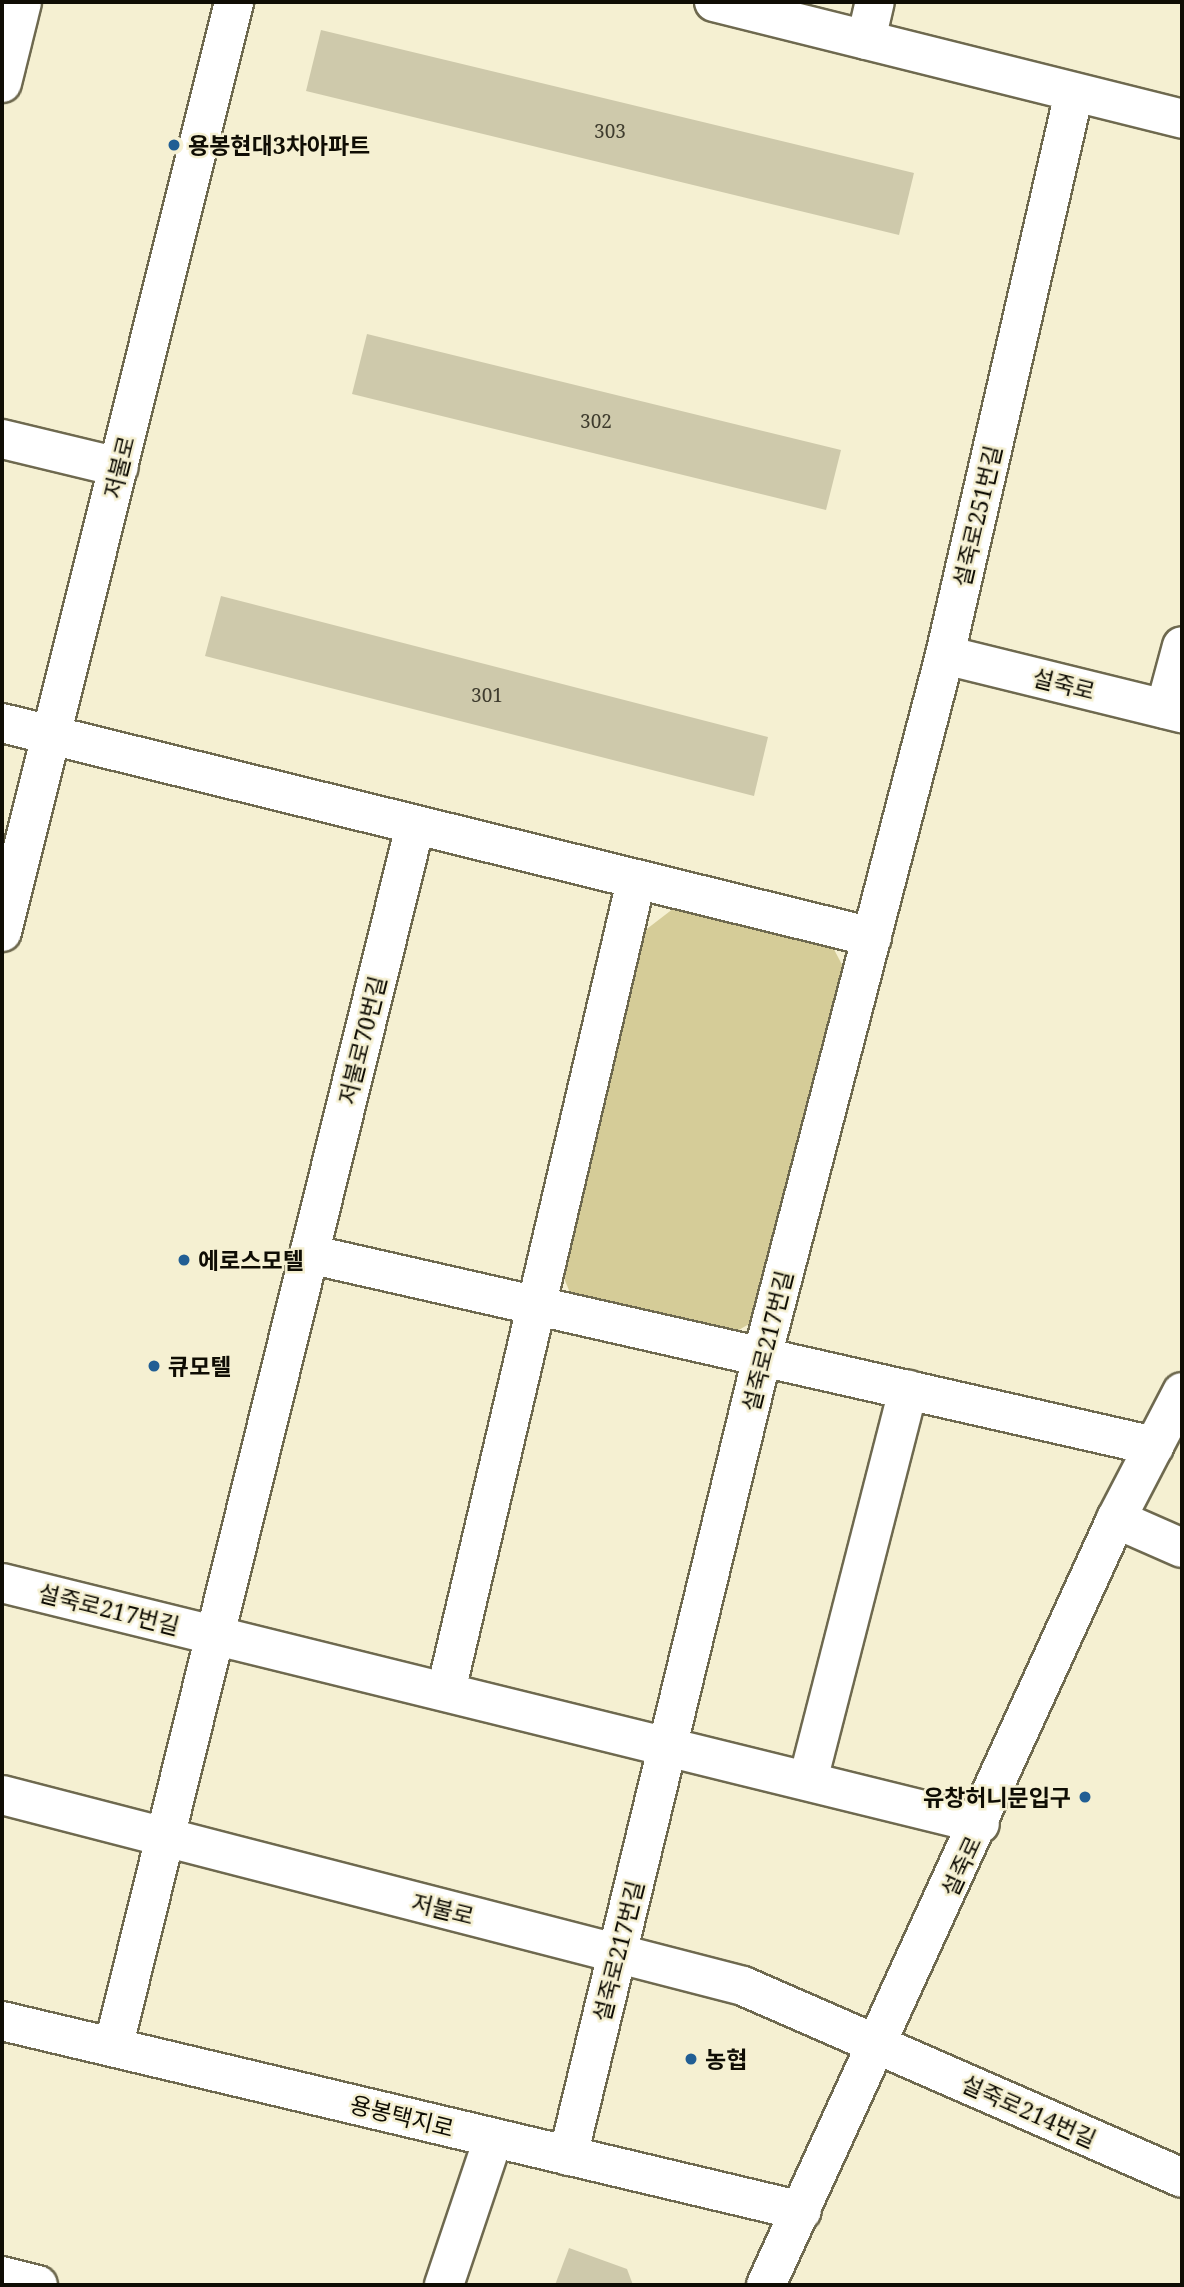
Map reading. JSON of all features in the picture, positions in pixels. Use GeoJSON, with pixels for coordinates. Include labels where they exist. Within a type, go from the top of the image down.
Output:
{"type":"FeatureCollection","features":[{"type":"Feature","properties":{"kind":"street"},"geometry":{"type":"LineString","coordinates":[[2,83],[22,2]]}},
{"type":"Feature","properties":{"kind":"street","name":"저불로"},"geometry":{"type":"LineString","coordinates":[[2,932],[234,2]]}},
{"type":"Feature","properties":{"kind":"street"},"geometry":{"type":"LineString","coordinates":[[714,2],[1182,119]]}},
{"type":"Feature","properties":{"kind":"street"},"geometry":{"type":"LineString","coordinates":[[866,40],[875,2]]}},
{"type":"Feature","properties":{"kind":"street","name":"설죽로251번길"},"geometry":{"type":"LineString","coordinates":[[872,937],[945,655],[1074,93]]}},
{"type":"Feature","properties":{"kind":"street"},"geometry":{"type":"LineString","coordinates":[[2,439],[119,467]]}},
{"type":"Feature","properties":{"kind":"street"},"geometry":{"type":"LineString","coordinates":[[1173,711],[1182,646]]}},
{"type":"Feature","properties":{"kind":"street","name":"설죽로"},"geometry":{"type":"LineString","coordinates":[[945,655],[1173,711]]}},
{"type":"Feature","properties":{"kind":"street"},"geometry":{"type":"LineString","coordinates":[[2,723],[872,937]]}},
{"type":"Feature","properties":{"kind":"street","name":"저불로70번길"},"geometry":{"type":"LineString","coordinates":[[309,1254],[415,826]]}},
{"type":"Feature","properties":{"kind":"street"},"geometry":{"type":"LineString","coordinates":[[446,1692],[636,881]]}},
{"type":"Feature","properties":{"kind":"street","name":"설죽로217번길"},"geometry":{"type":"LineString","coordinates":[[568,2156],[762,1357],[872,937]]}},
{"type":"Feature","properties":{"kind":"street"},"geometry":{"type":"LineString","coordinates":[[114,2044],[309,1254],[1154,1446]]}},
{"type":"Feature","properties":{"kind":"street"},"geometry":{"type":"LineString","coordinates":[[808,1780],[908,1390]]}},
{"type":"Feature","properties":{"kind":"street","name":"설죽로"},"geometry":{"type":"LineString","coordinates":[[766,2285],[980,1824],[1116,1520],[1182,1392]]}},
{"type":"Feature","properties":{"kind":"street"},"geometry":{"type":"LineString","coordinates":[[1116,1520],[1182,1548]]}},
{"type":"Feature","properties":{"kind":"street","name":"설죽로217번길"},"geometry":{"type":"LineString","coordinates":[[2,1583],[980,1824]]}},
{"type":"Feature","properties":{"kind":"street","name":"저불로"},"geometry":{"type":"LineString","coordinates":[[2,1795],[743,1986],[877,2044]]}},
{"type":"Feature","properties":{"kind":"street","name":"용봉택지로"},"geometry":{"type":"LineString","coordinates":[[2,2021],[114,2044],[802,2211]]}},
{"type":"Feature","properties":{"kind":"street","name":"설죽로214번길"},"geometry":{"type":"LineString","coordinates":[[877,2044],[1182,2178]]}},
{"type":"Feature","properties":{"kind":"street"},"geometry":{"type":"LineString","coordinates":[[444,2285],[494,2138]]}},
{"type":"Feature","properties":{"kind":"street"},"geometry":{"type":"LineString","coordinates":[[2,2276],[38,2285]]}},
{"type":"Feature","properties":{"kind":"shaded area"},"geometry":{"type":"Polygon","coordinates":[[[678,905],[830,942],[847,974],[765,1315],[730,1335],[573,1300],[559,1266],[639,935],[678,905]]]}},
{"type":"Feature","properties":{"kind":"building"},"geometry":{"type":"Polygon","coordinates":[[[321,30],[914,173],[899,235],[306,91],[321,30]]]}},
{"type":"Feature","properties":{"kind":"building"},"geometry":{"type":"Polygon","coordinates":[[[367,334],[841,450],[826,510],[352,394],[367,334]]]}},
{"type":"Feature","properties":{"kind":"building"},"geometry":{"type":"Polygon","coordinates":[[[221,596],[768,737],[754,796],[205,656],[221,596]]]}},
{"type":"Feature","properties":{"kind":"building"},"geometry":{"type":"Polygon","coordinates":[[[569,2248],[627,2269],[633,2285],[555,2285],[569,2248]]]}},
{"type":"Feature","properties":{"kind":"place","name":"용봉현대3차아파트"},"geometry":{"type":"Point","coordinates":[174,145]}},
{"type":"Feature","properties":{"kind":"place","name":"에로스모텔"},"geometry":{"type":"Point","coordinates":[184,1260]}},
{"type":"Feature","properties":{"kind":"place","name":"큐모텔"},"geometry":{"type":"Point","coordinates":[154,1366]}},
{"type":"Feature","properties":{"kind":"place","name":"유창허니문입구"},"geometry":{"type":"Point","coordinates":[1085,1797]}},
{"type":"Feature","properties":{"kind":"place","name":"농협"},"geometry":{"type":"Point","coordinates":[691,2059]}}]}
